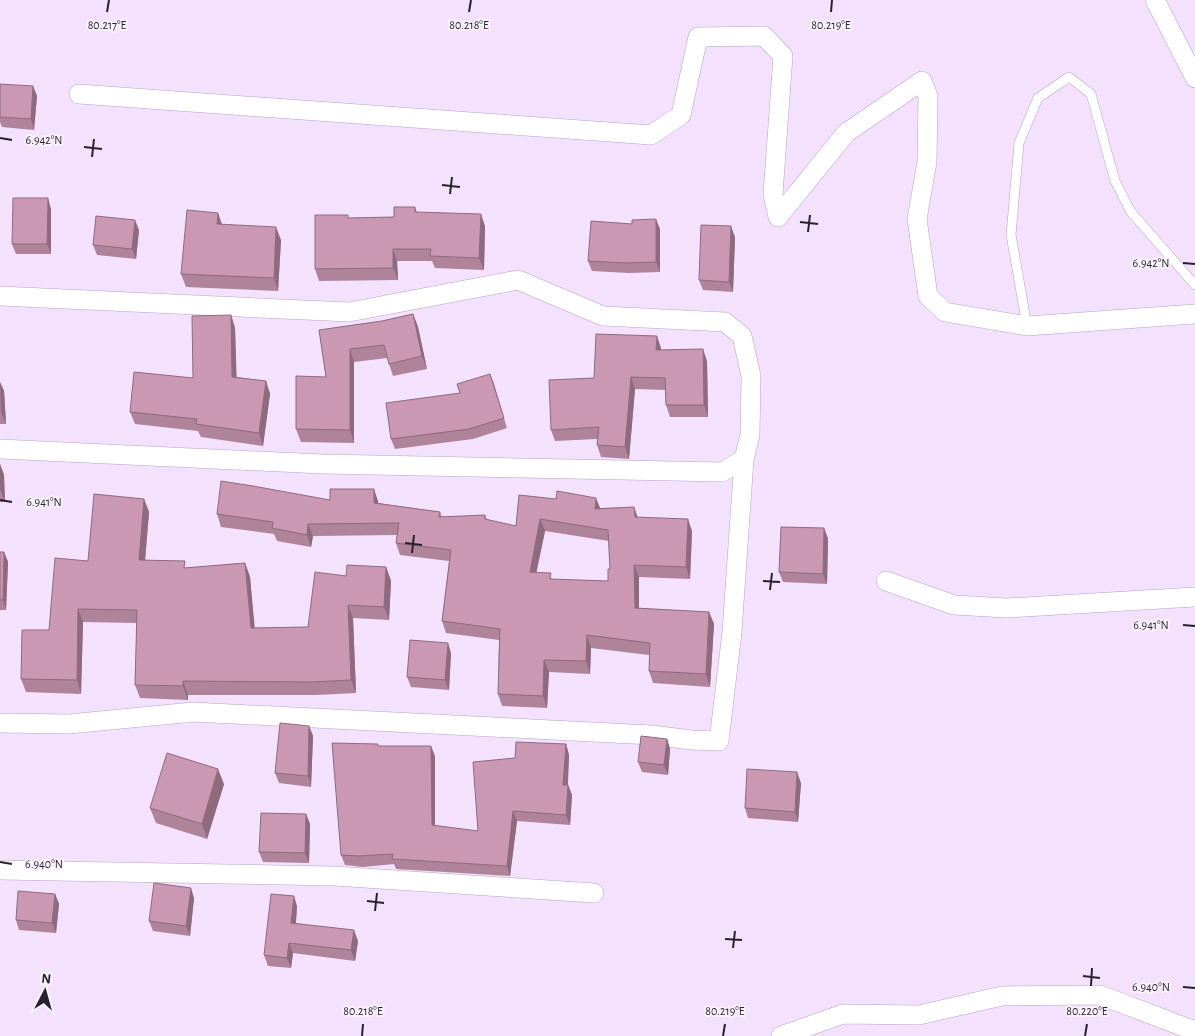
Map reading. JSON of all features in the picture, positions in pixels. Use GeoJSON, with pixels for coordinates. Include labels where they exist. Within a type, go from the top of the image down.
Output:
{"type":"FeatureCollection","features":[{"type":"Feature","properties":{"kind":"street"},"geometry":{"type":"LineString","coordinates":[[1155,0],[1195,78]]}},
{"type":"Feature","properties":{"kind":"street"},"geometry":{"type":"LineString","coordinates":[[79,94],[651,135],[681,115],[698,37],[764,36],[784,56],[773,194],[778,217],[846,133],[922,81],[928,96],[927,162],[917,219],[928,296],[945,312],[1028,326],[1195,314]]}},
{"type":"Feature","properties":{"kind":"street"},"geometry":{"type":"LineString","coordinates":[[0,296],[349,312],[518,280],[603,316],[725,322],[742,336],[751,376],[750,435],[744,459],[732,632],[719,741],[690,740],[652,735],[194,712],[69,724],[0,723]]}},
{"type":"Feature","properties":{"kind":"street"},"geometry":{"type":"LineString","coordinates":[[0,449],[323,464],[722,472],[744,459]]}},
{"type":"Feature","properties":{"kind":"street"},"geometry":{"type":"LineString","coordinates":[[886,581],[954,605],[1006,608],[1195,597]]}},
{"type":"Feature","properties":{"kind":"street"},"geometry":{"type":"LineString","coordinates":[[0,870],[334,876],[594,893]]}},
{"type":"Feature","properties":{"kind":"street"},"geometry":{"type":"LineString","coordinates":[[781,1036],[843,1014],[919,1015],[1002,996],[1100,995],[1195,1031]]}},
{"type":"Feature","properties":{"kind":"lane"},"geometry":{"type":"LineString","coordinates":[[1028,326],[1011,235],[1019,143],[1038,98],[1069,77],[1091,94],[1116,181],[1131,212],[1195,285]]}},
{"type":"Feature","properties":{"kind":"building"},"geometry":{"type":"Polygon","coordinates":[[[0,84],[33,86],[31,119],[0,117],[0,84]]]}},
{"type":"Feature","properties":{"kind":"building"},"geometry":{"type":"Polygon","coordinates":[[[13,198],[48,198],[47,244],[12,244],[13,198]]]}},
{"type":"Feature","properties":{"kind":"building"},"geometry":{"type":"Polygon","coordinates":[[[394,207],[415,207],[415,212],[481,214],[479,258],[430,256],[431,249],[393,249],[393,268],[315,269],[315,215],[348,215],[348,218],[394,217],[394,207]]]}},
{"type":"Feature","properties":{"kind":"building"},"geometry":{"type":"Polygon","coordinates":[[[187,210],[218,213],[217,224],[276,227],[274,278],[181,274],[187,210]]]}},
{"type":"Feature","properties":{"kind":"building"},"geometry":{"type":"Polygon","coordinates":[[[96,216],[135,220],[132,249],[93,245],[96,216]]]}},
{"type":"Feature","properties":{"kind":"building"},"geometry":{"type":"Polygon","coordinates":[[[656,219],[656,262],[588,261],[591,221],[632,224],[632,220],[656,219]]]}},
{"type":"Feature","properties":{"kind":"building"},"geometry":{"type":"Polygon","coordinates":[[[701,225],[731,226],[729,282],[699,280],[701,225]]]}},
{"type":"Feature","properties":{"kind":"building"},"geometry":{"type":"Polygon","coordinates":[[[413,314],[422,356],[389,364],[384,345],[350,349],[350,430],[296,429],[296,376],[326,377],[319,330],[382,321],[413,314]]]}},
{"type":"Feature","properties":{"kind":"building"},"geometry":{"type":"Polygon","coordinates":[[[231,315],[232,377],[266,381],[259,433],[196,424],[197,419],[130,412],[134,372],[193,378],[192,316],[231,315]]]}},
{"type":"Feature","properties":{"kind":"building"},"geometry":{"type":"Polygon","coordinates":[[[596,334],[657,336],[656,350],[703,349],[704,405],[666,405],[665,378],[631,377],[625,447],[597,445],[599,427],[551,430],[549,380],[594,378],[596,334]]]}},
{"type":"Feature","properties":{"kind":"building"},"geometry":{"type":"Polygon","coordinates":[[[490,374],[504,418],[469,429],[391,439],[386,403],[460,393],[457,384],[490,374]]]}},
{"type":"Feature","properties":{"kind":"building"},"geometry":{"type":"Polygon","coordinates":[[[221,481],[330,500],[330,489],[374,489],[374,503],[440,512],[439,517],[485,515],[485,519],[516,526],[519,495],[556,499],[557,491],[596,498],[595,509],[634,507],[635,517],[688,519],[686,567],[634,565],[635,608],[709,612],[706,674],[649,671],[650,643],[587,635],[586,661],[544,660],[543,696],[498,694],[500,629],[442,621],[451,550],[396,543],[399,523],[308,524],[307,535],[272,528],[273,522],[217,514],[221,481]],[[540,519],[530,572],[551,573],[550,579],[608,581],[608,569],[610,569],[608,530],[540,519]]]}},
{"type":"Feature","properties":{"kind":"building"},"geometry":{"type":"Polygon","coordinates":[[[94,494],[144,499],[139,560],[185,561],[184,568],[245,563],[251,628],[308,627],[315,572],[346,576],[347,565],[386,567],[384,607],[348,605],[351,680],[312,682],[183,681],[183,686],[135,685],[137,610],[78,609],[77,680],[21,679],[22,630],[49,630],[55,558],[88,561],[94,494]]]}},
{"type":"Feature","properties":{"kind":"building"},"geometry":{"type":"Polygon","coordinates":[[[781,527],[824,528],[823,574],[779,572],[781,527]]]}},
{"type":"Feature","properties":{"kind":"building"},"geometry":{"type":"Polygon","coordinates":[[[0,552],[4,552],[3,600],[0,600],[0,552]]]}},
{"type":"Feature","properties":{"kind":"building"},"geometry":{"type":"Polygon","coordinates":[[[410,640],[448,643],[445,680],[407,677],[410,640]]]}},
{"type":"Feature","properties":{"kind":"building"},"geometry":{"type":"Polygon","coordinates":[[[280,723],[309,726],[308,776],[275,773],[280,723]]]}},
{"type":"Feature","properties":{"kind":"building"},"geometry":{"type":"Polygon","coordinates":[[[641,736],[667,739],[664,765],[638,762],[641,736]]]}},
{"type":"Feature","properties":{"kind":"building"},"geometry":{"type":"Polygon","coordinates":[[[516,742],[566,744],[563,785],[568,785],[566,815],[513,811],[507,866],[392,859],[393,854],[341,855],[332,743],[378,744],[378,746],[431,746],[432,825],[478,831],[473,762],[515,758],[516,742]]]}},
{"type":"Feature","properties":{"kind":"building"},"geometry":{"type":"Polygon","coordinates":[[[167,753],[218,769],[202,824],[150,808],[167,753]]]}},
{"type":"Feature","properties":{"kind":"building"},"geometry":{"type":"Polygon","coordinates":[[[747,769],[797,772],[795,812],[745,808],[747,769]]]}},
{"type":"Feature","properties":{"kind":"building"},"geometry":{"type":"Polygon","coordinates":[[[261,813],[306,814],[305,853],[259,852],[261,813]]]}},
{"type":"Feature","properties":{"kind":"building"},"geometry":{"type":"Polygon","coordinates":[[[154,883],[191,888],[186,926],[149,921],[154,883]]]}},
{"type":"Feature","properties":{"kind":"building"},"geometry":{"type":"Polygon","coordinates":[[[18,891],[55,894],[52,923],[16,920],[18,891]]]}},
{"type":"Feature","properties":{"kind":"building"},"geometry":{"type":"Polygon","coordinates":[[[271,894],[294,896],[291,923],[354,930],[351,950],[289,943],[287,958],[264,955],[271,894]]]}}]}
